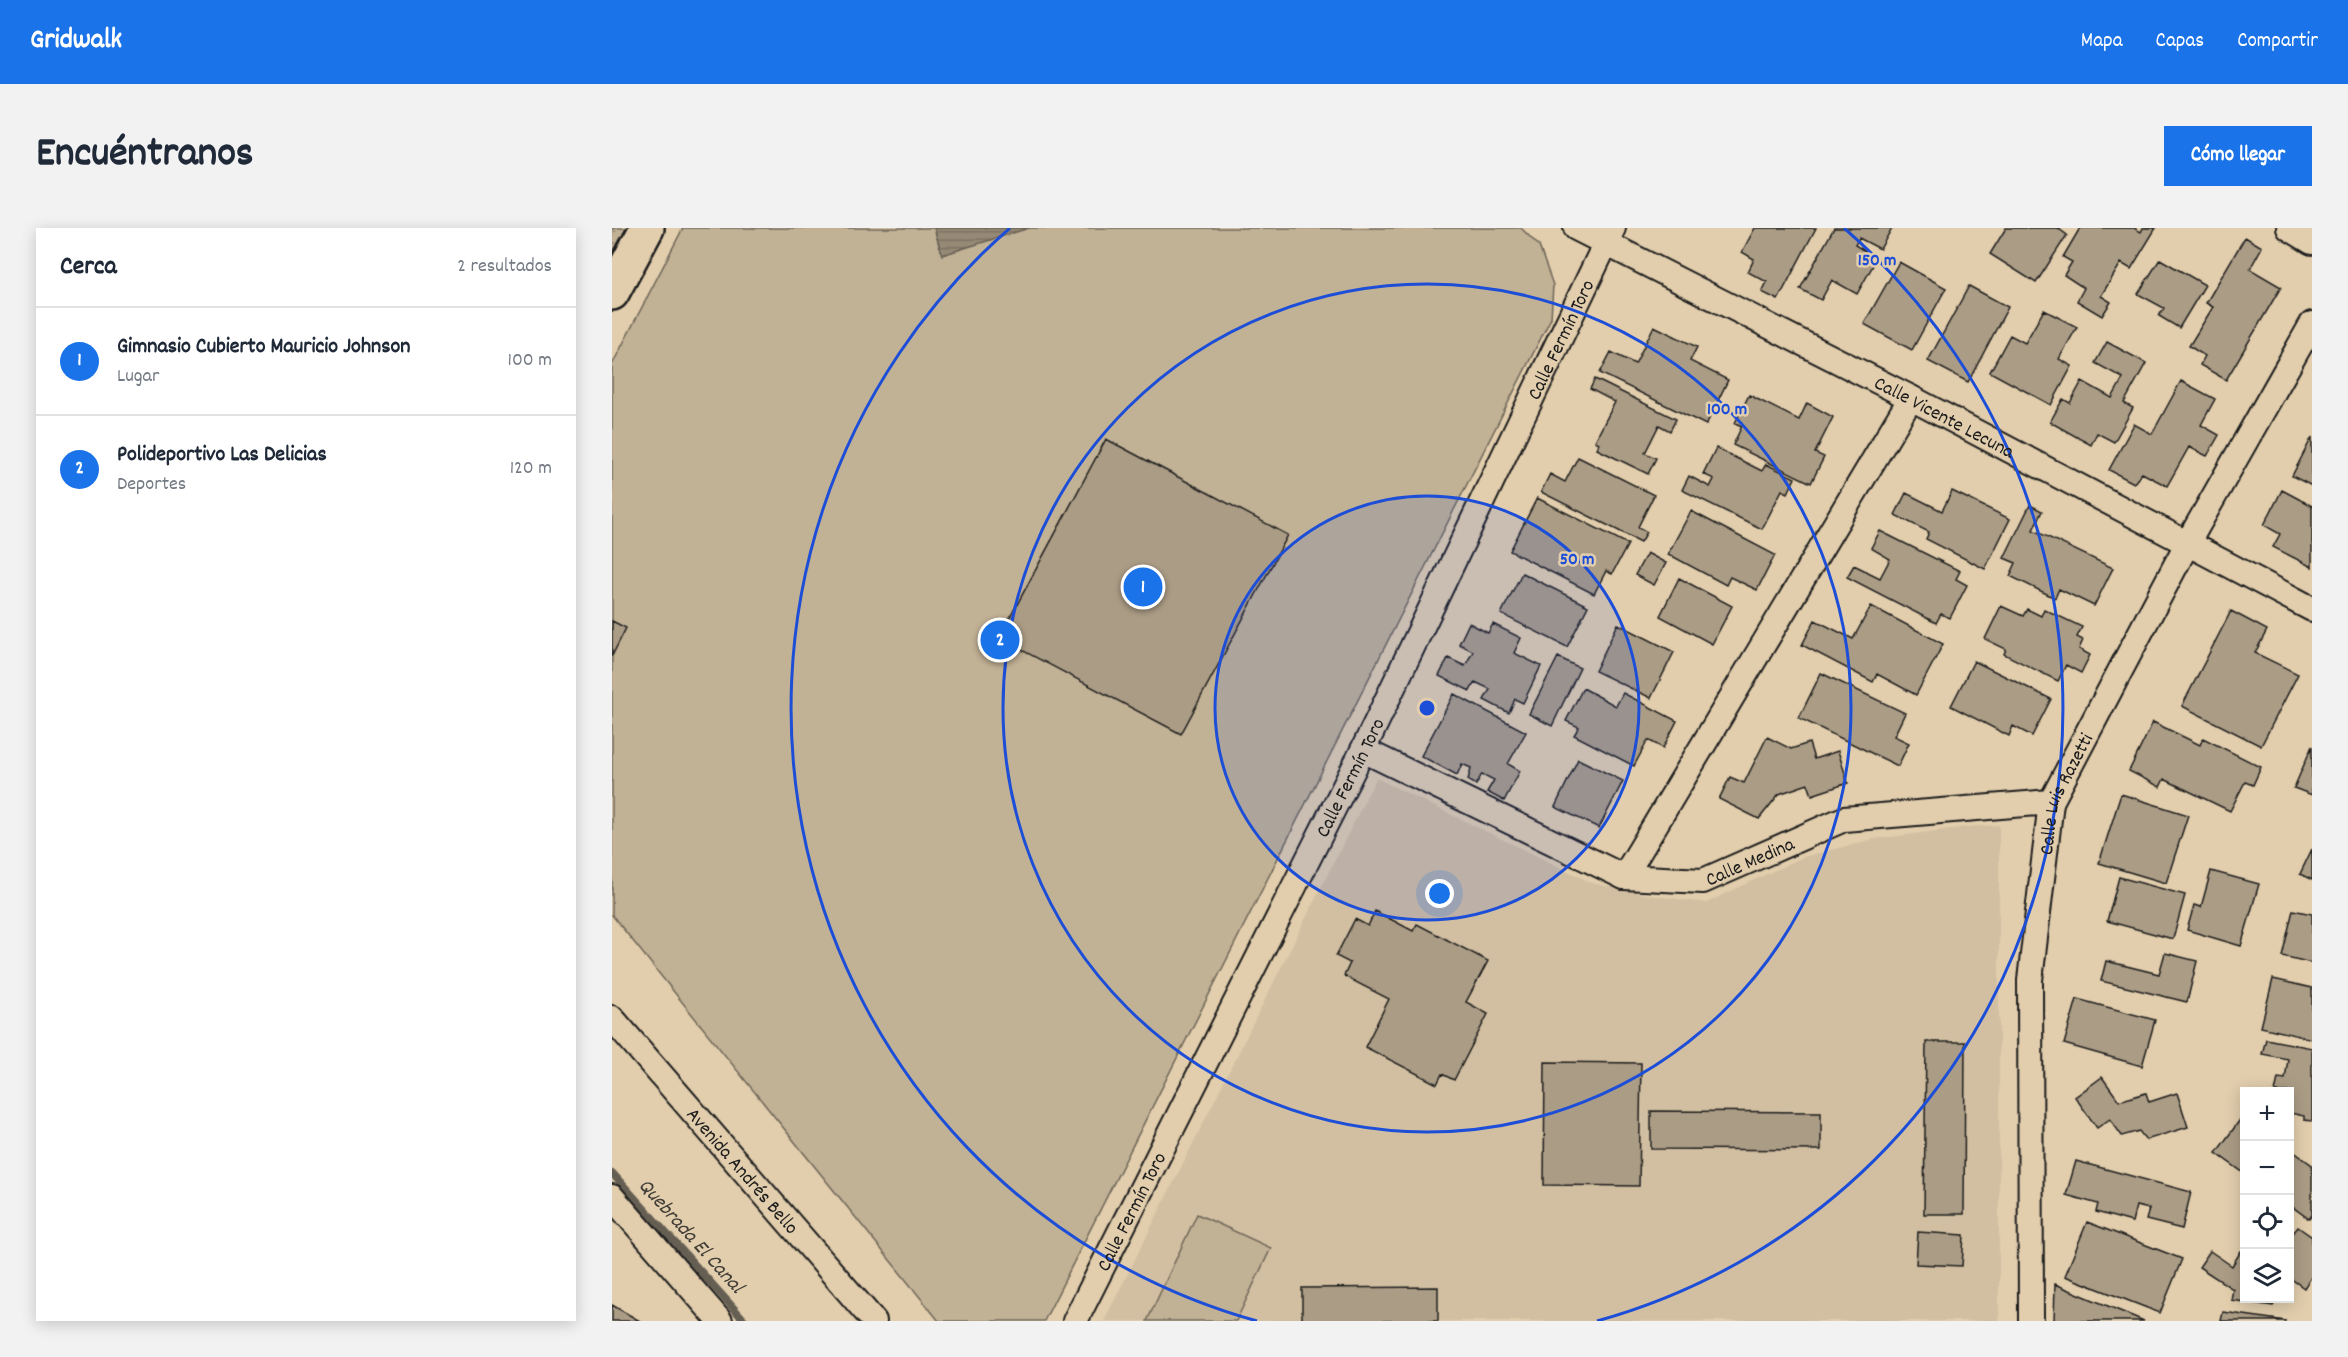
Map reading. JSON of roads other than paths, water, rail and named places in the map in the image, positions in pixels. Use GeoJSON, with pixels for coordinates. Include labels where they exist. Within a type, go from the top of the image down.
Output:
{"type":"FeatureCollection","features":[{"type":"Feature","properties":{"kind":"main road"},"geometry":{"type":"LineString","coordinates":[[612,293],[647,228]]}},
{"type":"Feature","properties":{"kind":"street","name":"Calle Vicente Lecuna"},"geometry":{"type":"LineString","coordinates":[[1576,228],[1609,236],[2312,609]]}},
{"type":"Feature","properties":{"kind":"street"},"geometry":{"type":"LineString","coordinates":[[2289,228],[2312,242]]}},
{"type":"Feature","properties":{"kind":"street","name":"Calle Fermín Toro"},"geometry":{"type":"LineString","coordinates":[[1075,1321],[1363,750],[1609,236]]}},
{"type":"Feature","properties":{"kind":"street","name":"Calle Luis Razetti"},"geometry":{"type":"LineString","coordinates":[[2031,1321],[2030,980],[2051,802],[2187,544],[2312,324]]}},
{"type":"Feature","properties":{"kind":"street"},"geometry":{"type":"LineString","coordinates":[[1624,877],[1911,398]]}},
{"type":"Feature","properties":{"kind":"street","name":"Calle Medina"},"geometry":{"type":"LineString","coordinates":[[1363,750],[1624,877],[1704,881],[1844,819],[2051,802]]}},
{"type":"Feature","properties":{"kind":"street","name":"Avenida Andrés Bello"},"geometry":{"type":"LineString","coordinates":[[612,1018],[874,1321]]}},
{"type":"Feature","properties":{"kind":"street"},"geometry":{"type":"LineString","coordinates":[[612,1197],[720,1321]]}},
{"type":"Feature","properties":{"kind":"waterway","name":"Quebrada El Canal"},"geometry":{"type":"LineString","coordinates":[[612,1173],[745,1321]]}},
{"type":"Feature","properties":{"kind":"place","name":"Gimnasio Cubierto Mauricio Johnson"},"geometry":{"type":"Point","coordinates":[1143,587]}},
{"type":"Feature","properties":{"kind":"place","name":"Polideportivo Las Delicias"},"geometry":{"type":"Point","coordinates":[1000,640]}}]}
